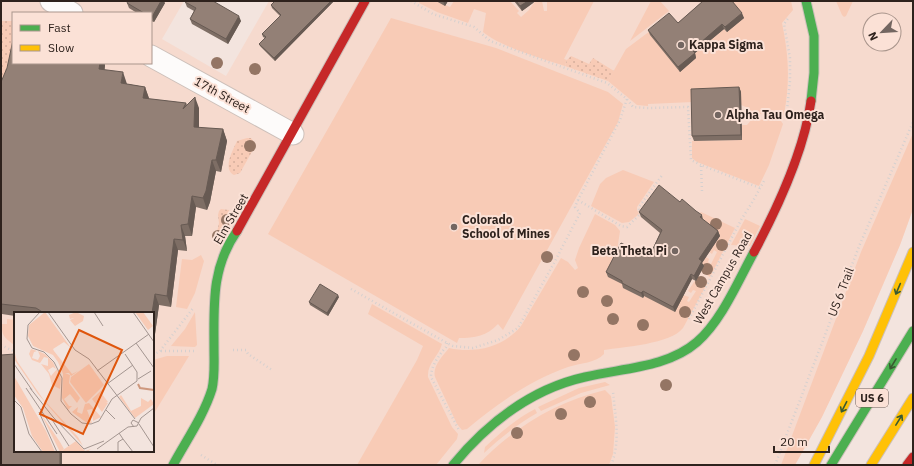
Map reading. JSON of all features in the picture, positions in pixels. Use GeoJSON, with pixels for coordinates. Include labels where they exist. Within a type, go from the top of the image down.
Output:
{"type":"FeatureCollection","features":[{"type":"Feature","properties":{"kind":"main road","name":"Elm Street"},"geometry":{"type":"LineString","coordinates":[[173,465],[199,419],[212,388],[214,368],[214,298],[221,261],[233,237],[242,224],[293,134],[366,1]]}},
{"type":"Feature","properties":{"kind":"main road","name":"West Campus Road"},"geometry":{"type":"LineString","coordinates":[[453,465],[484,432],[528,400],[562,383],[584,377],[640,367],[672,357],[688,349],[708,331],[759,243],[783,191],[801,142],[809,111],[813,86],[814,56],[811,16],[806,1]]}},
{"type":"Feature","properties":{"kind":"main road"},"geometry":{"type":"LineString","coordinates":[[814,465],[872,349],[913,252]]}},
{"type":"Feature","properties":{"kind":"main road","name":"US 6"},"geometry":{"type":"LineString","coordinates":[[831,465],[913,331]]}},
{"type":"Feature","properties":{"kind":"main road","name":"US 6"},"geometry":{"type":"LineString","coordinates":[[872,465],[913,398]]}},
{"type":"Feature","properties":{"kind":"main road"},"geometry":{"type":"LineString","coordinates":[[907,465],[913,457]]}},
{"type":"Feature","properties":{"kind":"street"},"geometry":{"type":"LineString","coordinates":[[51,1],[70,12]]}},
{"type":"Feature","properties":{"kind":"street","name":"17th Street"},"geometry":{"type":"LineString","coordinates":[[152,57],[293,134]]}},
{"type":"Feature","properties":{"kind":"path"},"geometry":{"type":"LineString","coordinates":[[411,1],[433,14],[474,27],[490,41],[607,83],[627,99],[634,107],[688,107],[691,160],[760,188]]}},
{"type":"Feature","properties":{"kind":"path"},"geometry":{"type":"LineString","coordinates":[[786,115],[790,58],[784,24],[791,15]]}},
{"type":"Feature","properties":{"kind":"path"},"geometry":{"type":"LineString","coordinates":[[351,289],[446,344],[454,346],[473,348],[498,340],[518,328],[554,264],[580,213],[575,208],[578,200],[620,120],[627,99]]}},
{"type":"Feature","properties":{"kind":"path","name":"US 6 Trail"},"geometry":{"type":"LineString","coordinates":[[775,465],[860,244],[913,122]]}},
{"type":"Feature","properties":{"kind":"path"},"geometry":{"type":"LineString","coordinates":[[701,165],[702,191]]}},
{"type":"Feature","properties":{"kind":"path"},"geometry":{"type":"LineString","coordinates":[[578,200],[621,226],[627,227],[640,214],[641,212],[639,207],[663,174]]}},
{"type":"Feature","properties":{"kind":"path"},"geometry":{"type":"LineString","coordinates":[[688,322],[741,220],[767,175]]}},
{"type":"Feature","properties":{"kind":"path"},"geometry":{"type":"LineString","coordinates":[[154,354],[160,351],[198,302]]}},
{"type":"Feature","properties":{"kind":"path"},"geometry":{"type":"LineString","coordinates":[[446,344],[446,347],[434,364],[431,377],[455,425]]}},
{"type":"Feature","properties":{"kind":"path"},"geometry":{"type":"LineString","coordinates":[[1,345],[14,352]]}},
{"type":"Feature","properties":{"kind":"path"},"geometry":{"type":"LineString","coordinates":[[228,351],[246,350],[248,354],[272,370]]}},
{"type":"Feature","properties":{"kind":"path"},"geometry":{"type":"LineString","coordinates":[[160,351],[200,351]]}},
{"type":"Feature","properties":{"kind":"path"},"geometry":{"type":"LineString","coordinates":[[609,372],[613,387],[617,433],[616,455],[611,465]]}},
{"type":"Feature","properties":{"kind":"path"},"geometry":{"type":"LineString","coordinates":[[202,455],[217,465]]}},
{"type":"Feature","properties":{"kind":"shaded area","name":"Colorado School of Mines"},"geometry":{"type":"Polygon","coordinates":[[[1,1],[184,1],[162,39],[226,76],[269,1],[913,1],[913,209],[900,245],[863,331],[820,420],[795,465],[1,465],[1,1]]]}},
{"type":"Feature","properties":{"kind":"shaded area"},"geometry":{"type":"Polygon","coordinates":[[[420,1],[436,1],[450,7],[454,1],[510,1],[519,11],[517,13],[521,17],[529,10],[535,1],[542,1],[544,11],[547,11],[547,1],[594,1],[564,59],[567,60],[565,66],[500,43],[483,32],[486,13],[474,9],[468,23],[437,12],[419,3],[420,1]]]}},
{"type":"Feature","properties":{"kind":"shaded area"},"geometry":{"type":"Polygon","coordinates":[[[651,1],[660,1],[669,11],[630,41],[651,1]]]}},
{"type":"Feature","properties":{"kind":"shaded area"},"geometry":{"type":"Polygon","coordinates":[[[730,1],[791,1],[793,10],[782,23],[788,69],[784,115],[751,113],[746,107],[741,105],[693,102],[648,104],[648,106],[637,105],[608,81],[626,49],[654,28],[693,55],[724,29],[727,32],[730,1]]]}},
{"type":"Feature","properties":{"kind":"shaded area"},"geometry":{"type":"Polygon","coordinates":[[[836,1],[853,1],[846,16],[844,17],[842,15],[836,1]]]}},
{"type":"Feature","properties":{"kind":"shaded area"},"geometry":{"type":"Polygon","coordinates":[[[391,18],[496,48],[608,92],[623,104],[618,122],[503,330],[498,324],[490,331],[480,336],[459,338],[457,343],[268,234],[391,18]]]}},
{"type":"Feature","properties":{"kind":"shaded area"},"geometry":{"type":"Polygon","coordinates":[[[1,21],[12,21],[13,64],[1,103],[1,21]]]}},
{"type":"Feature","properties":{"kind":"shaded area"},"geometry":{"type":"Polygon","coordinates":[[[571,56],[589,64],[593,58],[614,71],[608,81],[565,66],[567,60],[571,56]]]}},
{"type":"Feature","properties":{"kind":"shaded area"},"geometry":{"type":"Polygon","coordinates":[[[752,119],[781,121],[783,124],[769,165],[759,186],[697,162],[692,158],[692,141],[742,140],[742,125],[747,125],[752,119]]]}},
{"type":"Feature","properties":{"kind":"shaded area"},"geometry":{"type":"Polygon","coordinates":[[[913,133],[913,209],[900,245],[863,331],[822,417],[795,465],[781,465],[861,252],[913,133]]]}},
{"type":"Feature","properties":{"kind":"shaded area"},"geometry":{"type":"Polygon","coordinates":[[[247,138],[252,139],[254,148],[240,173],[234,175],[229,168],[231,154],[237,141],[247,138]]]}},
{"type":"Feature","properties":{"kind":"shaded area"},"geometry":{"type":"Polygon","coordinates":[[[623,170],[654,182],[637,207],[639,214],[629,222],[622,223],[591,206],[600,184],[606,178],[623,170]]]}},
{"type":"Feature","properties":{"kind":"shaded area"},"geometry":{"type":"Polygon","coordinates":[[[221,209],[229,210],[231,221],[217,246],[215,241],[219,223],[218,215],[221,209]]]}},
{"type":"Feature","properties":{"kind":"shaded area"},"geometry":{"type":"Polygon","coordinates":[[[701,212],[735,228],[710,277],[701,271],[701,264],[706,257],[709,259],[708,262],[711,264],[717,252],[714,250],[712,254],[709,252],[698,216],[701,212]]]}},
{"type":"Feature","properties":{"kind":"shaded area"},"geometry":{"type":"Polygon","coordinates":[[[595,214],[615,225],[620,231],[617,251],[611,262],[614,264],[624,288],[643,298],[644,296],[683,295],[689,297],[687,301],[689,302],[696,291],[693,290],[691,293],[688,291],[698,276],[708,282],[683,328],[668,338],[658,341],[604,350],[604,354],[597,359],[554,372],[514,394],[467,429],[462,430],[457,424],[435,377],[435,369],[439,361],[449,348],[469,350],[488,347],[498,344],[514,333],[521,326],[561,258],[568,262],[575,270],[578,268],[575,260],[595,214]]]}},
{"type":"Feature","properties":{"kind":"shaded area"},"geometry":{"type":"Polygon","coordinates":[[[745,219],[760,226],[750,246],[731,245],[745,219]]]}},
{"type":"Feature","properties":{"kind":"shaded area"},"geometry":{"type":"Polygon","coordinates":[[[201,255],[204,261],[195,293],[187,309],[176,307],[182,259],[192,260],[201,255]]]}},
{"type":"Feature","properties":{"kind":"shaded area"},"geometry":{"type":"Polygon","coordinates":[[[372,304],[442,344],[429,368],[428,377],[452,427],[458,434],[457,439],[436,465],[357,465],[417,360],[423,346],[368,314],[372,304]]]}},
{"type":"Feature","properties":{"kind":"shaded area"},"geometry":{"type":"Polygon","coordinates":[[[195,312],[197,345],[195,347],[171,346],[185,329],[195,312]]]}},
{"type":"Feature","properties":{"kind":"shaded area"},"geometry":{"type":"Polygon","coordinates":[[[7,319],[14,320],[14,345],[3,335],[2,332],[2,324],[7,324],[7,319]]]}},
{"type":"Feature","properties":{"kind":"shaded area"},"geometry":{"type":"Polygon","coordinates":[[[167,356],[189,356],[154,413],[154,360],[167,356]]]}},
{"type":"Feature","properties":{"kind":"shaded area"},"geometry":{"type":"Polygon","coordinates":[[[605,382],[610,385],[581,393],[541,411],[538,407],[579,388],[605,382]]]}},
{"type":"Feature","properties":{"kind":"shaded area"},"geometry":{"type":"Polygon","coordinates":[[[605,390],[611,396],[615,427],[613,454],[609,465],[478,465],[506,439],[536,418],[569,402],[605,390]]]}},
{"type":"Feature","properties":{"kind":"shaded area"},"geometry":{"type":"Polygon","coordinates":[[[535,409],[537,413],[510,431],[484,453],[485,447],[497,436],[515,421],[535,409]]]}},
{"type":"Feature","properties":{"kind":"building"},"geometry":{"type":"Polygon","coordinates":[[[128,1],[161,1],[152,17],[152,12],[142,12],[127,3],[128,1]]]}},
{"type":"Feature","properties":{"kind":"building"},"geometry":{"type":"Polygon","coordinates":[[[185,1],[213,1],[239,16],[226,39],[190,19],[196,8],[185,1]]]}},
{"type":"Feature","properties":{"kind":"building"},"geometry":{"type":"Polygon","coordinates":[[[275,1],[331,1],[274,58],[259,44],[266,37],[262,34],[281,15],[271,5],[275,1]]]}},
{"type":"Feature","properties":{"kind":"building"},"geometry":{"type":"Polygon","coordinates":[[[516,1],[528,1],[520,6],[516,1]]]}},
{"type":"Feature","properties":{"kind":"building","name":"Kappa Sigma"},"geometry":{"type":"Polygon","coordinates":[[[703,1],[732,1],[742,13],[725,27],[722,24],[692,50],[695,53],[678,67],[648,30],[669,13],[678,23],[703,1]]]}},
{"type":"Feature","properties":{"kind":"building"},"geometry":{"type":"Polygon","coordinates":[[[12,45],[12,64],[100,64],[99,69],[123,72],[121,83],[145,87],[143,98],[186,103],[183,109],[195,97],[194,127],[223,129],[216,160],[212,160],[206,191],[203,198],[192,196],[188,224],[181,225],[183,240],[174,239],[167,296],[155,294],[152,312],[42,312],[36,308],[1,304],[1,82],[7,68],[12,45]]]}},
{"type":"Feature","properties":{"kind":"building","name":"Alpha Tau Omega"},"geometry":{"type":"Polygon","coordinates":[[[739,87],[741,135],[692,136],[691,89],[739,87]]]}},
{"type":"Feature","properties":{"kind":"building","name":"Beta Theta Pi"},"geometry":{"type":"Polygon","coordinates":[[[659,185],[680,202],[682,199],[702,215],[700,217],[718,231],[699,259],[702,261],[694,276],[691,274],[673,307],[643,291],[641,293],[622,283],[622,281],[606,272],[621,243],[649,257],[662,230],[639,212],[659,185]]]}},
{"type":"Feature","properties":{"kind":"building"},"geometry":{"type":"Polygon","coordinates":[[[320,284],[338,295],[327,313],[309,302],[320,284]]]}},
{"type":"Feature","properties":{"kind":"building"},"geometry":{"type":"Polygon","coordinates":[[[14,354],[14,452],[60,452],[60,465],[1,465],[1,355],[14,354]]]}},
{"type":"Feature","properties":{"kind":"traffic: fast"},"geometry":{"type":"LineString","coordinates":[[806,1],[814,36],[814,73],[811,101]]}},
{"type":"Feature","properties":{"kind":"traffic: fast"},"geometry":{"type":"LineString","coordinates":[[173,465],[200,418],[212,389],[214,374],[214,302],[218,273],[222,259],[237,231]]}},
{"type":"Feature","properties":{"kind":"traffic: fast"},"geometry":{"type":"LineString","coordinates":[[453,465],[495,422],[528,399],[546,390],[585,377],[644,366],[685,351],[706,333],[722,312],[754,252]]}},
{"type":"Feature","properties":{"kind":"traffic: fast"},"geometry":{"type":"LineString","coordinates":[[831,465],[913,331]]}},
{"type":"Feature","properties":{"kind":"traffic: slow"},"geometry":{"type":"LineString","coordinates":[[814,465],[869,356],[913,252]]}},
{"type":"Feature","properties":{"kind":"traffic: slow"},"geometry":{"type":"LineString","coordinates":[[871,465],[913,398]]}},
{"type":"Feature","properties":{"kind":"traffic: jam"},"geometry":{"type":"LineString","coordinates":[[237,231],[365,1]]}},
{"type":"Feature","properties":{"kind":"traffic: jam"},"geometry":{"type":"LineString","coordinates":[[754,252],[789,179],[803,140],[811,101]]}},
{"type":"Feature","properties":{"kind":"traffic: jam"},"geometry":{"type":"LineString","coordinates":[[907,465],[913,457]]}},
{"type":"Feature","properties":{"kind":"place","name":"Kappa Sigma"},"geometry":{"type":"Point","coordinates":[681,45]}},
{"type":"Feature","properties":{"kind":"place","name":"Alpha Tau Omega"},"geometry":{"type":"Point","coordinates":[718,115]}},
{"type":"Feature","properties":{"kind":"place","name":"Colorado School of Mines"},"geometry":{"type":"Point","coordinates":[454,227]}},
{"type":"Feature","properties":{"kind":"place","name":"Beta Theta Pi"},"geometry":{"type":"Point","coordinates":[675,251]}}]}
